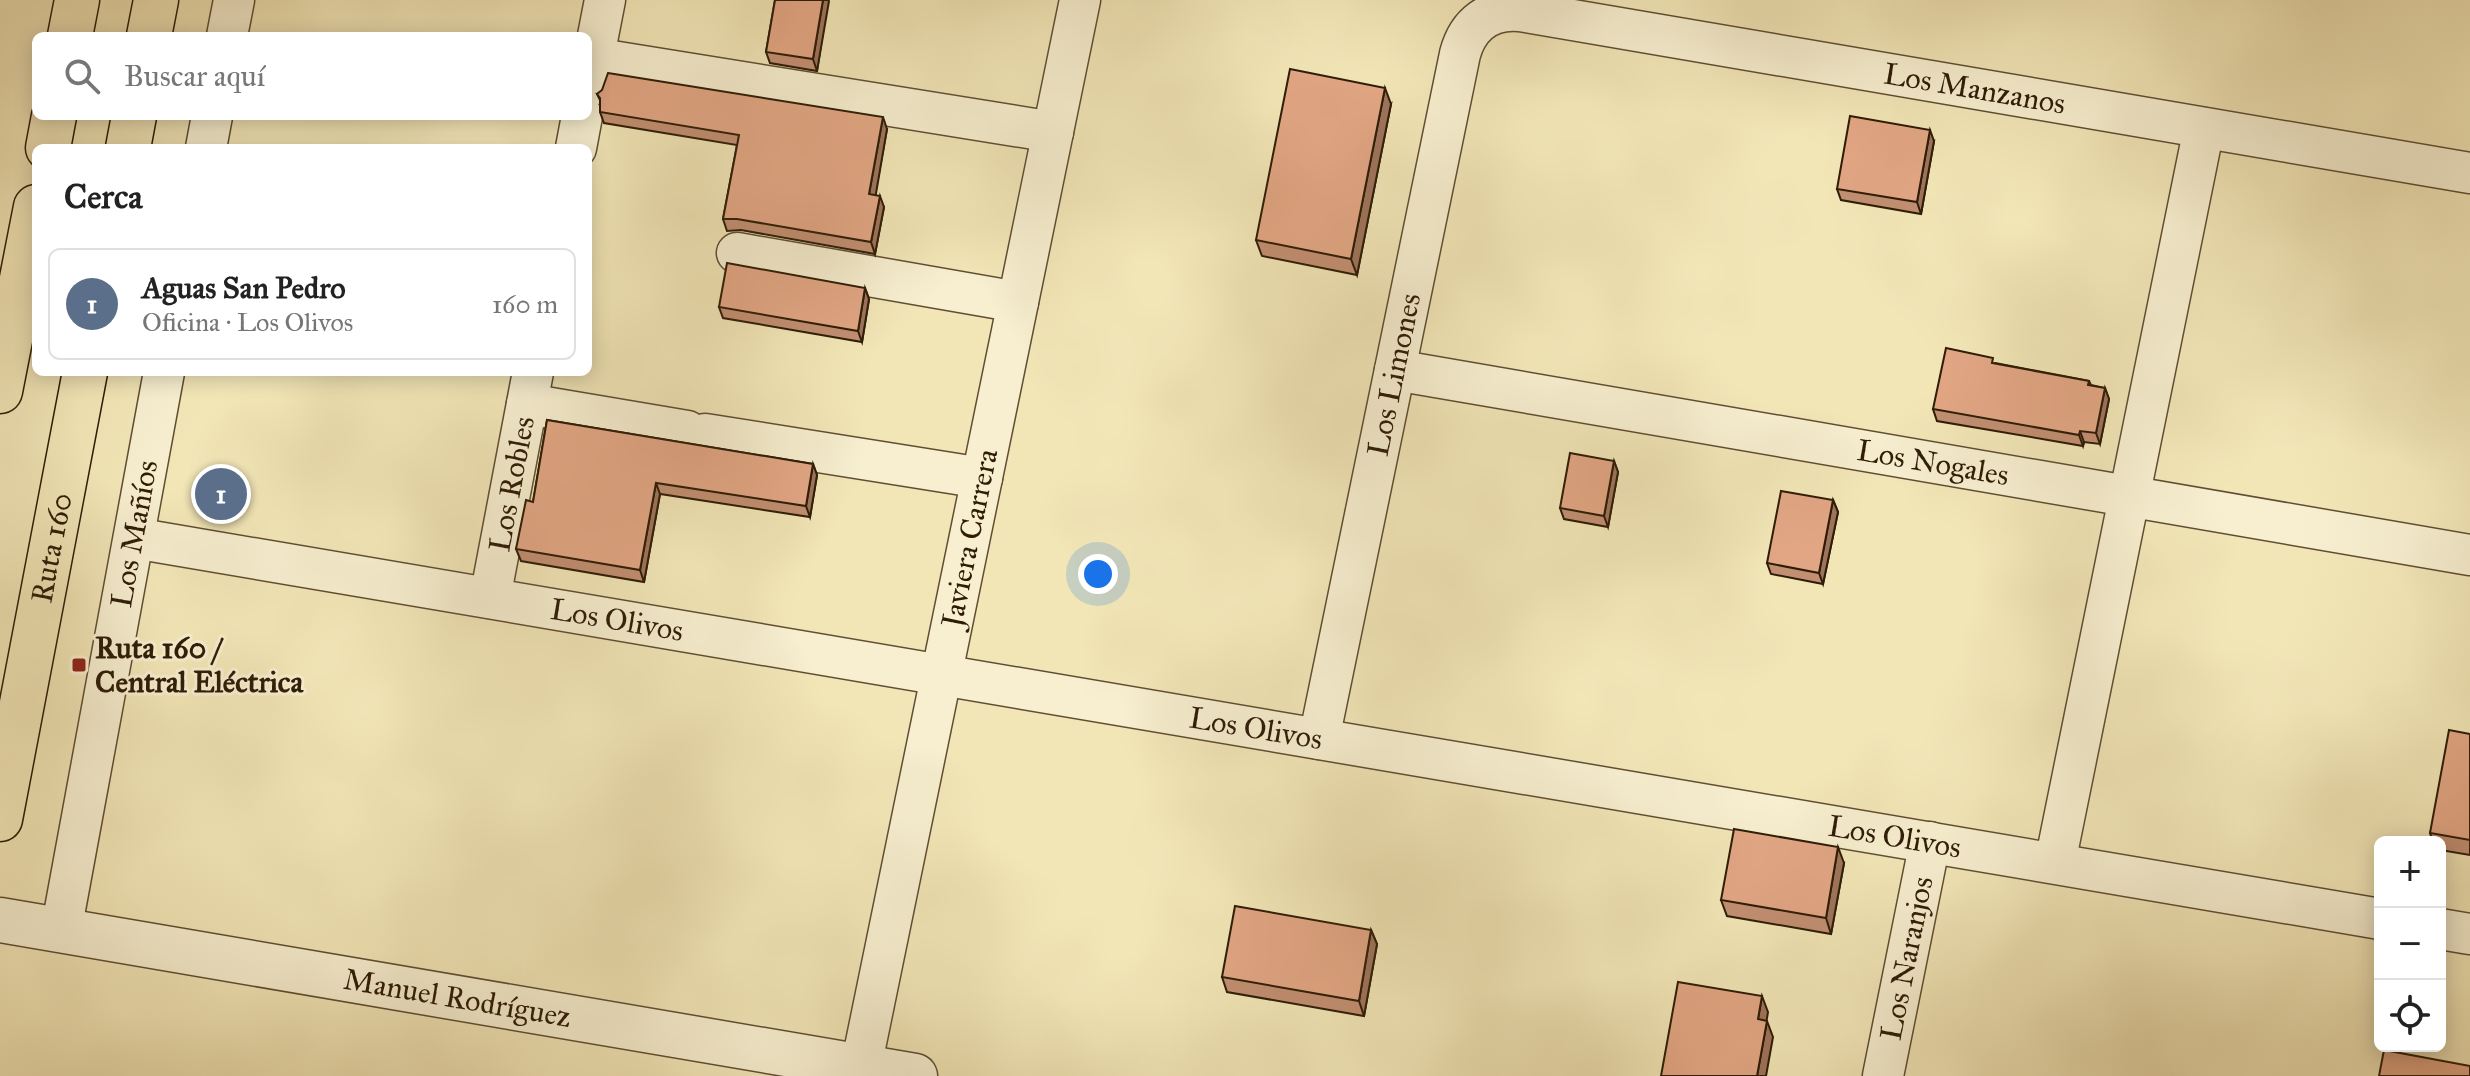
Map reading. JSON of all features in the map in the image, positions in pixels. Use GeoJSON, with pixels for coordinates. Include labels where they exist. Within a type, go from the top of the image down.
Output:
{"type":"FeatureCollection","features":[{"type":"Feature","properties":{"kind":"highway"},"geometry":{"type":"LineString","coordinates":[[71,32],[77,0]]}},
{"type":"Feature","properties":{"kind":"highway"},"geometry":{"type":"LineString","coordinates":[[150,32],[156,0]]}},
{"type":"Feature","properties":{"kind":"highway"},"geometry":{"type":"LineString","coordinates":[[49,144],[53,120]]}},
{"type":"Feature","properties":{"kind":"highway"},"geometry":{"type":"LineString","coordinates":[[129,144],[133,120]]}},
{"type":"Feature","properties":{"kind":"highway"},"geometry":{"type":"LineString","coordinates":[[0,391],[32,227]]}},
{"type":"Feature","properties":{"kind":"highway","name":"Ruta 160"},"geometry":{"type":"LineString","coordinates":[[0,819],[84,376]]}},
{"type":"Feature","properties":{"kind":"street"},"geometry":{"type":"LineString","coordinates":[[228,32],[234,0]]}},
{"type":"Feature","properties":{"kind":"street"},"geometry":{"type":"LineString","coordinates":[[592,68],[605,0]]}},
{"type":"Feature","properties":{"kind":"street","name":"Javiera Carrera"},"geometry":{"type":"LineString","coordinates":[[860,1072],[1053,132],[1077,0]]}},
{"type":"Feature","properties":{"kind":"street","name":"Los Manzanos"},"geometry":{"type":"LineString","coordinates":[[1482,19],[1507,9],[1520,11],[2470,173]]}},
{"type":"Feature","properties":{"kind":"street","name":"Los Limones"},"geometry":{"type":"LineString","coordinates":[[1319,739],[1460,54],[1471,28],[1482,19]]}},
{"type":"Feature","properties":{"kind":"street"},"geometry":{"type":"LineString","coordinates":[[592,73],[1053,132]]}},
{"type":"Feature","properties":{"kind":"street"},"geometry":{"type":"LineString","coordinates":[[207,144],[211,120]]}},
{"type":"Feature","properties":{"kind":"street"},"geometry":{"type":"LineString","coordinates":[[577,144],[581,120]]}},
{"type":"Feature","properties":{"kind":"street"},"geometry":{"type":"LineString","coordinates":[[2055,863],[2204,128]]}},
{"type":"Feature","properties":{"kind":"street"},"geometry":{"type":"LineString","coordinates":[[737,253],[1018,302]]}},
{"type":"Feature","properties":{"kind":"street","name":"Los Nogales"},"geometry":{"type":"LineString","coordinates":[[1395,370],[2470,555]]}},
{"type":"Feature","properties":{"kind":"street","name":"Los Mañíos"},"geometry":{"type":"LineString","coordinates":[[61,931],[163,376]]}},
{"type":"Feature","properties":{"kind":"street"},"geometry":{"type":"LineString","coordinates":[[530,388],[696,433],[982,478]]}},
{"type":"Feature","properties":{"kind":"street","name":"Los Robles"},"geometry":{"type":"LineString","coordinates":[[490,598],[530,388]]}},
{"type":"Feature","properties":{"kind":"street","name":"Los Olivos"},"geometry":{"type":"LineString","coordinates":[[134,538],[2374,918]]}},
{"type":"Feature","properties":{"kind":"street","name":"Los Naranjos"},"geometry":{"type":"LineString","coordinates":[[1883,1076],[1930,842]]}},
{"type":"Feature","properties":{"kind":"street","name":"Manuel Rodríguez"},"geometry":{"type":"LineString","coordinates":[[0,920],[860,1072],[915,1076]]}},
{"type":"Feature","properties":{"kind":"street"},"geometry":{"type":"LineString","coordinates":[[2446,930],[2470,934]]}},
{"type":"Feature","properties":{"kind":"building"},"geometry":{"type":"Polygon","coordinates":[[[775,0],[823,0],[813,59],[766,52],[775,0]]]}},
{"type":"Feature","properties":{"kind":"building"},"geometry":{"type":"Polygon","coordinates":[[[1290,69],[1385,88],[1351,259],[1256,240],[1290,69]]]}},
{"type":"Feature","properties":{"kind":"building"},"geometry":{"type":"Polygon","coordinates":[[[608,73],[883,117],[869,194],[880,196],[871,242],[723,219],[739,135],[600,112],[597,94],[602,90],[608,73]]]}},
{"type":"Feature","properties":{"kind":"building"},"geometry":{"type":"Polygon","coordinates":[[[1850,116],[1930,130],[1917,202],[1837,189],[1850,116]]]}},
{"type":"Feature","properties":{"kind":"building"},"geometry":{"type":"Polygon","coordinates":[[[727,263],[865,288],[858,331],[719,307],[727,263]]]}},
{"type":"Feature","properties":{"kind":"building"},"geometry":{"type":"Polygon","coordinates":[[[1946,348],[1993,358],[1992,363],[2089,381],[2088,385],[2105,388],[2096,433],[2080,431],[2079,435],[1933,409],[1946,348]]]}},
{"type":"Feature","properties":{"kind":"building"},"geometry":{"type":"Polygon","coordinates":[[[547,420],[813,464],[806,506],[656,483],[640,570],[516,549],[526,500],[533,502],[547,420]]]}},
{"type":"Feature","properties":{"kind":"building"},"geometry":{"type":"Polygon","coordinates":[[[1570,453],[1614,461],[1604,516],[1560,508],[1570,453]]]}},
{"type":"Feature","properties":{"kind":"building"},"geometry":{"type":"Polygon","coordinates":[[[1781,491],[1833,500],[1819,573],[1767,563],[1781,491]]]}},
{"type":"Feature","properties":{"kind":"building"},"geometry":{"type":"Polygon","coordinates":[[[2449,730],[2470,734],[2470,840],[2430,833],[2449,730]]]}},
{"type":"Feature","properties":{"kind":"building"},"geometry":{"type":"Polygon","coordinates":[[[1734,829],[1838,847],[1826,918],[1721,900],[1734,829]]]}},
{"type":"Feature","properties":{"kind":"building"},"geometry":{"type":"Polygon","coordinates":[[[1235,906],[1371,930],[1359,1001],[1222,977],[1235,906]]]}},
{"type":"Feature","properties":{"kind":"building"},"geometry":{"type":"Polygon","coordinates":[[[1678,982],[1762,996],[1758,1019],[1767,1021],[1757,1076],[1661,1076],[1678,982]]]}},
{"type":"Feature","properties":{"kind":"building"},"geometry":{"type":"Polygon","coordinates":[[[2384,1052],[2470,1066],[2470,1076],[2379,1076],[2384,1052]]]}},
{"type":"Feature","properties":{"kind":"place","name":"Aguas San Pedro"},"geometry":{"type":"Point","coordinates":[221,494]}},
{"type":"Feature","properties":{"kind":"place","name":"Ruta 160 / Central Eléctrica"},"geometry":{"type":"Point","coordinates":[79,665]}}]}
